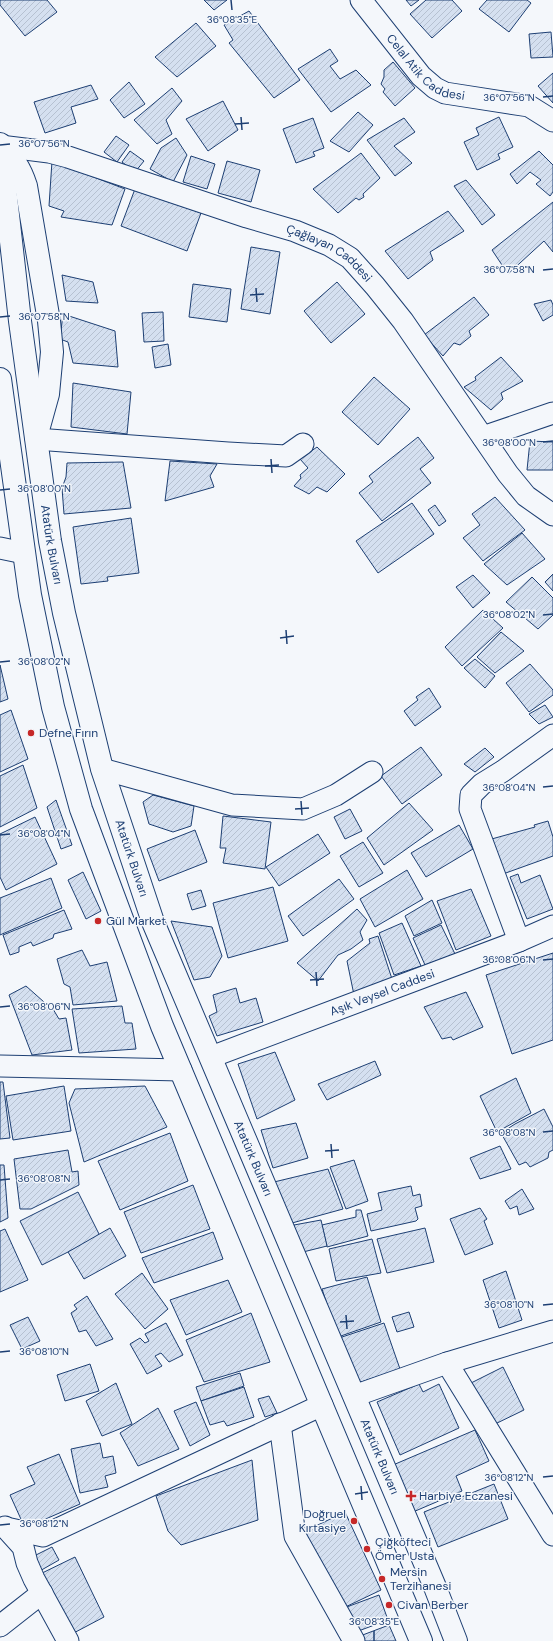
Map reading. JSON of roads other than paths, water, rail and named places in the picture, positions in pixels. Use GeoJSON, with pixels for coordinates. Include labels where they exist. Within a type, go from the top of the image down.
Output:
{"type":"FeatureCollection","features":[{"type":"Feature","properties":{"kind":"highway","name":"Atatürk Bulvarı"},"geometry":{"type":"LineString","coordinates":[[0,145],[20,321],[50,541],[84,702],[111,799],[153,922],[435,1588],[456,1641]]}},
{"type":"Feature","properties":{"kind":"highway"},"geometry":{"type":"LineString","coordinates":[[0,145],[14,160],[21,172],[26,186],[49,321],[52,352],[51,377],[36,439]]}},
{"type":"Feature","properties":{"kind":"highway"},"geometry":{"type":"LineString","coordinates":[[0,380],[30,595],[53,707],[81,809],[160,1019],[421,1641]]}},
{"type":"Feature","properties":{"kind":"highway"},"geometry":{"type":"LineString","coordinates":[[81,809],[111,799]]}},
{"type":"Feature","properties":{"kind":"highway"},"geometry":{"type":"LineString","coordinates":[[322,1405],[354,1396]]}},
{"type":"Feature","properties":{"kind":"street","name":"Celal Atik Caddesi"},"geometry":{"type":"LineString","coordinates":[[361,0],[421,76],[435,88],[446,93],[529,106],[553,121]]}},
{"type":"Feature","properties":{"kind":"street","name":"Çağlayan Caddesi"},"geometry":{"type":"LineString","coordinates":[[0,145],[68,157],[246,217],[295,231],[329,245],[350,258],[403,321],[508,474],[526,496],[553,515]]}},
{"type":"Feature","properties":{"kind":"street"},"geometry":{"type":"LineString","coordinates":[[483,437],[553,413]]}},
{"type":"Feature","properties":{"kind":"street"},"geometry":{"type":"LineString","coordinates":[[36,439],[286,456],[303,444]]}},
{"type":"Feature","properties":{"kind":"street"},"geometry":{"type":"LineString","coordinates":[[0,548],[24,553]]}},
{"type":"Feature","properties":{"kind":"street"},"geometry":{"type":"LineString","coordinates":[[519,940],[470,809],[471,795],[482,784],[503,771],[553,735]]}},
{"type":"Feature","properties":{"kind":"street"},"geometry":{"type":"LineString","coordinates":[[102,769],[232,806],[303,809],[336,795],[372,772]]}},
{"type":"Feature","properties":{"kind":"street","name":"Aşık Veysel Caddesi"},"geometry":{"type":"LineString","coordinates":[[211,1057],[553,926]]}},
{"type":"Feature","properties":{"kind":"street"},"geometry":{"type":"LineString","coordinates":[[0,1066],[181,1070]]}},
{"type":"Feature","properties":{"kind":"street"},"geometry":{"type":"LineString","coordinates":[[354,1396],[446,1363],[553,1331]]}},
{"type":"Feature","properties":{"kind":"street"},"geometry":{"type":"LineString","coordinates":[[446,1363],[553,1535]]}},
{"type":"Feature","properties":{"kind":"street"},"geometry":{"type":"LineString","coordinates":[[3,1522],[42,1536],[322,1405]]}},
{"type":"Feature","properties":{"kind":"street"},"geometry":{"type":"LineString","coordinates":[[280,1424],[295,1536],[354,1641]]}},
{"type":"Feature","properties":{"kind":"street"},"geometry":{"type":"LineString","coordinates":[[3,1522],[23,1547],[27,1563],[34,1579],[68,1641]]}},
{"type":"Feature","properties":{"kind":"street"},"geometry":{"type":"LineString","coordinates":[[0,1626],[42,1593]]}},
{"type":"Feature","properties":{"kind":"place","name":"Defne Fırın"},"geometry":{"type":"Point","coordinates":[31,733]}},
{"type":"Feature","properties":{"kind":"place","name":"Gül Market"},"geometry":{"type":"Point","coordinates":[98,921]}},
{"type":"Feature","properties":{"kind":"place","name":"Harbiye Eczanesi"},"geometry":{"type":"Point","coordinates":[411,1496]}},
{"type":"Feature","properties":{"kind":"place","name":"Doğruel Kırtasiye"},"geometry":{"type":"Point","coordinates":[354,1521]}},
{"type":"Feature","properties":{"kind":"place","name":"Çiğköfteci Ömer Usta"},"geometry":{"type":"Point","coordinates":[367,1549]}},
{"type":"Feature","properties":{"kind":"place","name":"Mersin Terzihanesi"},"geometry":{"type":"Point","coordinates":[382,1579]}},
{"type":"Feature","properties":{"kind":"place","name":"Civan Berber"},"geometry":{"type":"Point","coordinates":[389,1605]}}]}
